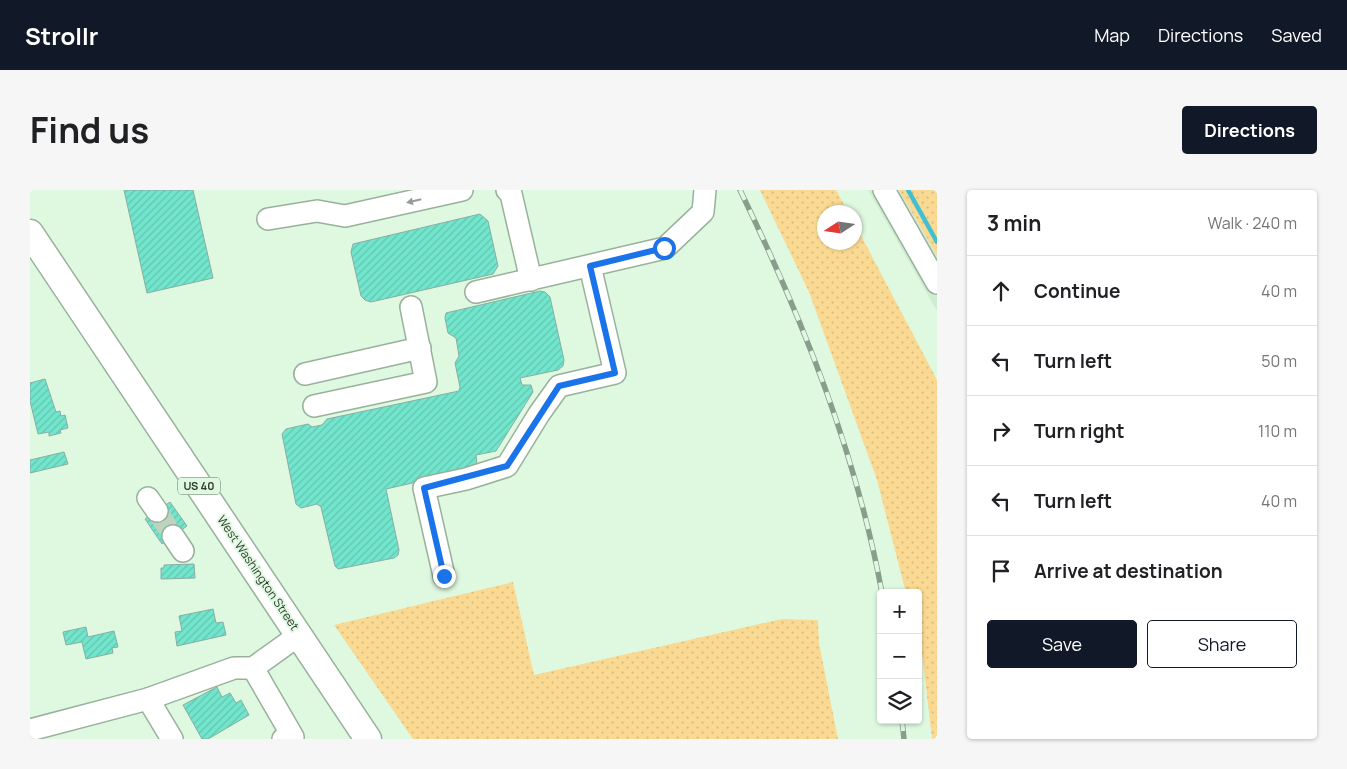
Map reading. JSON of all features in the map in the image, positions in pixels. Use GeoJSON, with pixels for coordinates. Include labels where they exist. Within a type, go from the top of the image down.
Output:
{"type":"FeatureCollection","features":[{"type":"Feature","properties":{"kind":"main road","name":"West Washington Street"},"geometry":{"type":"LineString","coordinates":[[30,232],[368,739]]}},
{"type":"Feature","properties":{"kind":"street"},"geometry":{"type":"LineString","coordinates":[[268,220],[316,211],[345,216],[462,190]]}},
{"type":"Feature","properties":{"kind":"street"},"geometry":{"type":"LineString","coordinates":[[476,292],[664,248],[703,212],[705,190]]}},
{"type":"Feature","properties":{"kind":"street"},"geometry":{"type":"LineString","coordinates":[[884,190],[937,283]]}},
{"type":"Feature","properties":{"kind":"street"},"geometry":{"type":"LineString","coordinates":[[509,192],[531,280]]}},
{"type":"Feature","properties":{"kind":"street"},"geometry":{"type":"LineString","coordinates":[[444,576],[424,488],[507,466],[559,386],[615,373],[590,266]]}},
{"type":"Feature","properties":{"kind":"street"},"geometry":{"type":"LineString","coordinates":[[314,406],[426,382],[411,307]]}},
{"type":"Feature","properties":{"kind":"street"},"geometry":{"type":"LineString","coordinates":[[305,374],[365,360],[397,367],[421,355]]}},
{"type":"Feature","properties":{"kind":"street"},"geometry":{"type":"LineString","coordinates":[[30,730],[148,699],[234,668],[253,668],[299,635]]}},
{"type":"Feature","properties":{"kind":"street"},"geometry":{"type":"LineString","coordinates":[[253,668],[293,737],[283,739]]}},
{"type":"Feature","properties":{"kind":"street"},"geometry":{"type":"LineString","coordinates":[[148,699],[172,739]]}},
{"type":"Feature","properties":{"kind":"shaded area"},"geometry":{"type":"Polygon","coordinates":[[[760,190],[836,190],[844,205],[817,205],[817,250],[862,250],[862,237],[937,380],[937,739],[932,739],[922,657],[922,589],[905,589],[877,480],[809,292],[760,190]]]}},
{"type":"Feature","properties":{"kind":"shaded area"},"geometry":{"type":"Polygon","coordinates":[[[868,190],[937,190],[937,311],[868,190]]]}},
{"type":"Feature","properties":{"kind":"shaded area"},"geometry":{"type":"Polygon","coordinates":[[[899,190],[937,190],[937,255],[899,190]]]}},
{"type":"Feature","properties":{"kind":"shaded area"},"geometry":{"type":"Polygon","coordinates":[[[513,582],[534,675],[782,619],[818,620],[819,643],[838,739],[413,739],[334,625],[513,582]]]}},
{"type":"Feature","properties":{"kind":"building"},"geometry":{"type":"Polygon","coordinates":[[[124,190],[193,190],[213,278],[147,293],[124,190]]]}},
{"type":"Feature","properties":{"kind":"building"},"geometry":{"type":"Polygon","coordinates":[[[480,214],[488,221],[498,266],[493,274],[371,302],[361,296],[351,252],[353,244],[480,214]]]}},
{"type":"Feature","properties":{"kind":"building"},"geometry":{"type":"Polygon","coordinates":[[[540,291],[545,292],[550,297],[564,360],[563,366],[558,370],[520,378],[522,385],[531,385],[533,392],[496,451],[476,455],[477,464],[474,469],[386,489],[399,550],[398,555],[394,558],[338,569],[335,566],[321,507],[317,504],[301,508],[296,504],[282,434],[286,429],[308,424],[312,427],[322,425],[327,419],[459,391],[460,387],[455,363],[459,356],[456,338],[448,333],[446,313],[540,291]]]}},
{"type":"Feature","properties":{"kind":"building"},"geometry":{"type":"Polygon","coordinates":[[[45,379],[56,412],[60,411],[61,416],[65,415],[68,428],[60,430],[61,433],[49,436],[49,432],[38,434],[30,401],[30,383],[45,379]]]}},
{"type":"Feature","properties":{"kind":"building"},"geometry":{"type":"Polygon","coordinates":[[[64,452],[68,464],[30,473],[30,460],[64,452]]]}},
{"type":"Feature","properties":{"kind":"building"},"geometry":{"type":"Polygon","coordinates":[[[170,502],[187,526],[162,544],[145,519],[170,502]]]}},
{"type":"Feature","properties":{"kind":"building"},"geometry":{"type":"Polygon","coordinates":[[[194,564],[195,578],[161,579],[161,568],[164,568],[164,565],[194,564]]]}},
{"type":"Feature","properties":{"kind":"building"},"geometry":{"type":"Polygon","coordinates":[[[213,609],[216,623],[223,622],[226,635],[177,646],[175,632],[182,631],[179,616],[213,609]]]}},
{"type":"Feature","properties":{"kind":"building"},"geometry":{"type":"Polygon","coordinates":[[[86,627],[88,637],[114,631],[118,647],[112,648],[113,653],[86,659],[82,642],[66,645],[63,632],[86,627]]]}},
{"type":"Feature","properties":{"kind":"building"},"geometry":{"type":"Polygon","coordinates":[[[217,687],[222,697],[230,693],[236,703],[241,700],[249,715],[208,739],[202,739],[183,705],[217,687]]]}},
{"type":"Feature","properties":{"kind":"waterway"},"geometry":{"type":"LineString","coordinates":[[908,190],[937,242]]}},
{"type":"Feature","properties":{"kind":"tunnel"},"geometry":{"type":"LineString","coordinates":[[157,511],[173,536]]}},
{"type":"Feature","properties":{"kind":"railway"},"geometry":{"type":"LineString","coordinates":[[740,190],[785,287],[842,437],[858,489],[881,589]]}},
{"type":"Feature","properties":{"kind":"railway"},"geometry":{"type":"LineString","coordinates":[[902,724],[904,739]]}},
{"type":"Feature","properties":{"kind":"route"},"geometry":{"type":"LineString","coordinates":[[444,576],[424,488],[466,479],[507,466],[539,414],[559,386],[615,373],[590,266],[664,248]]}}]}
